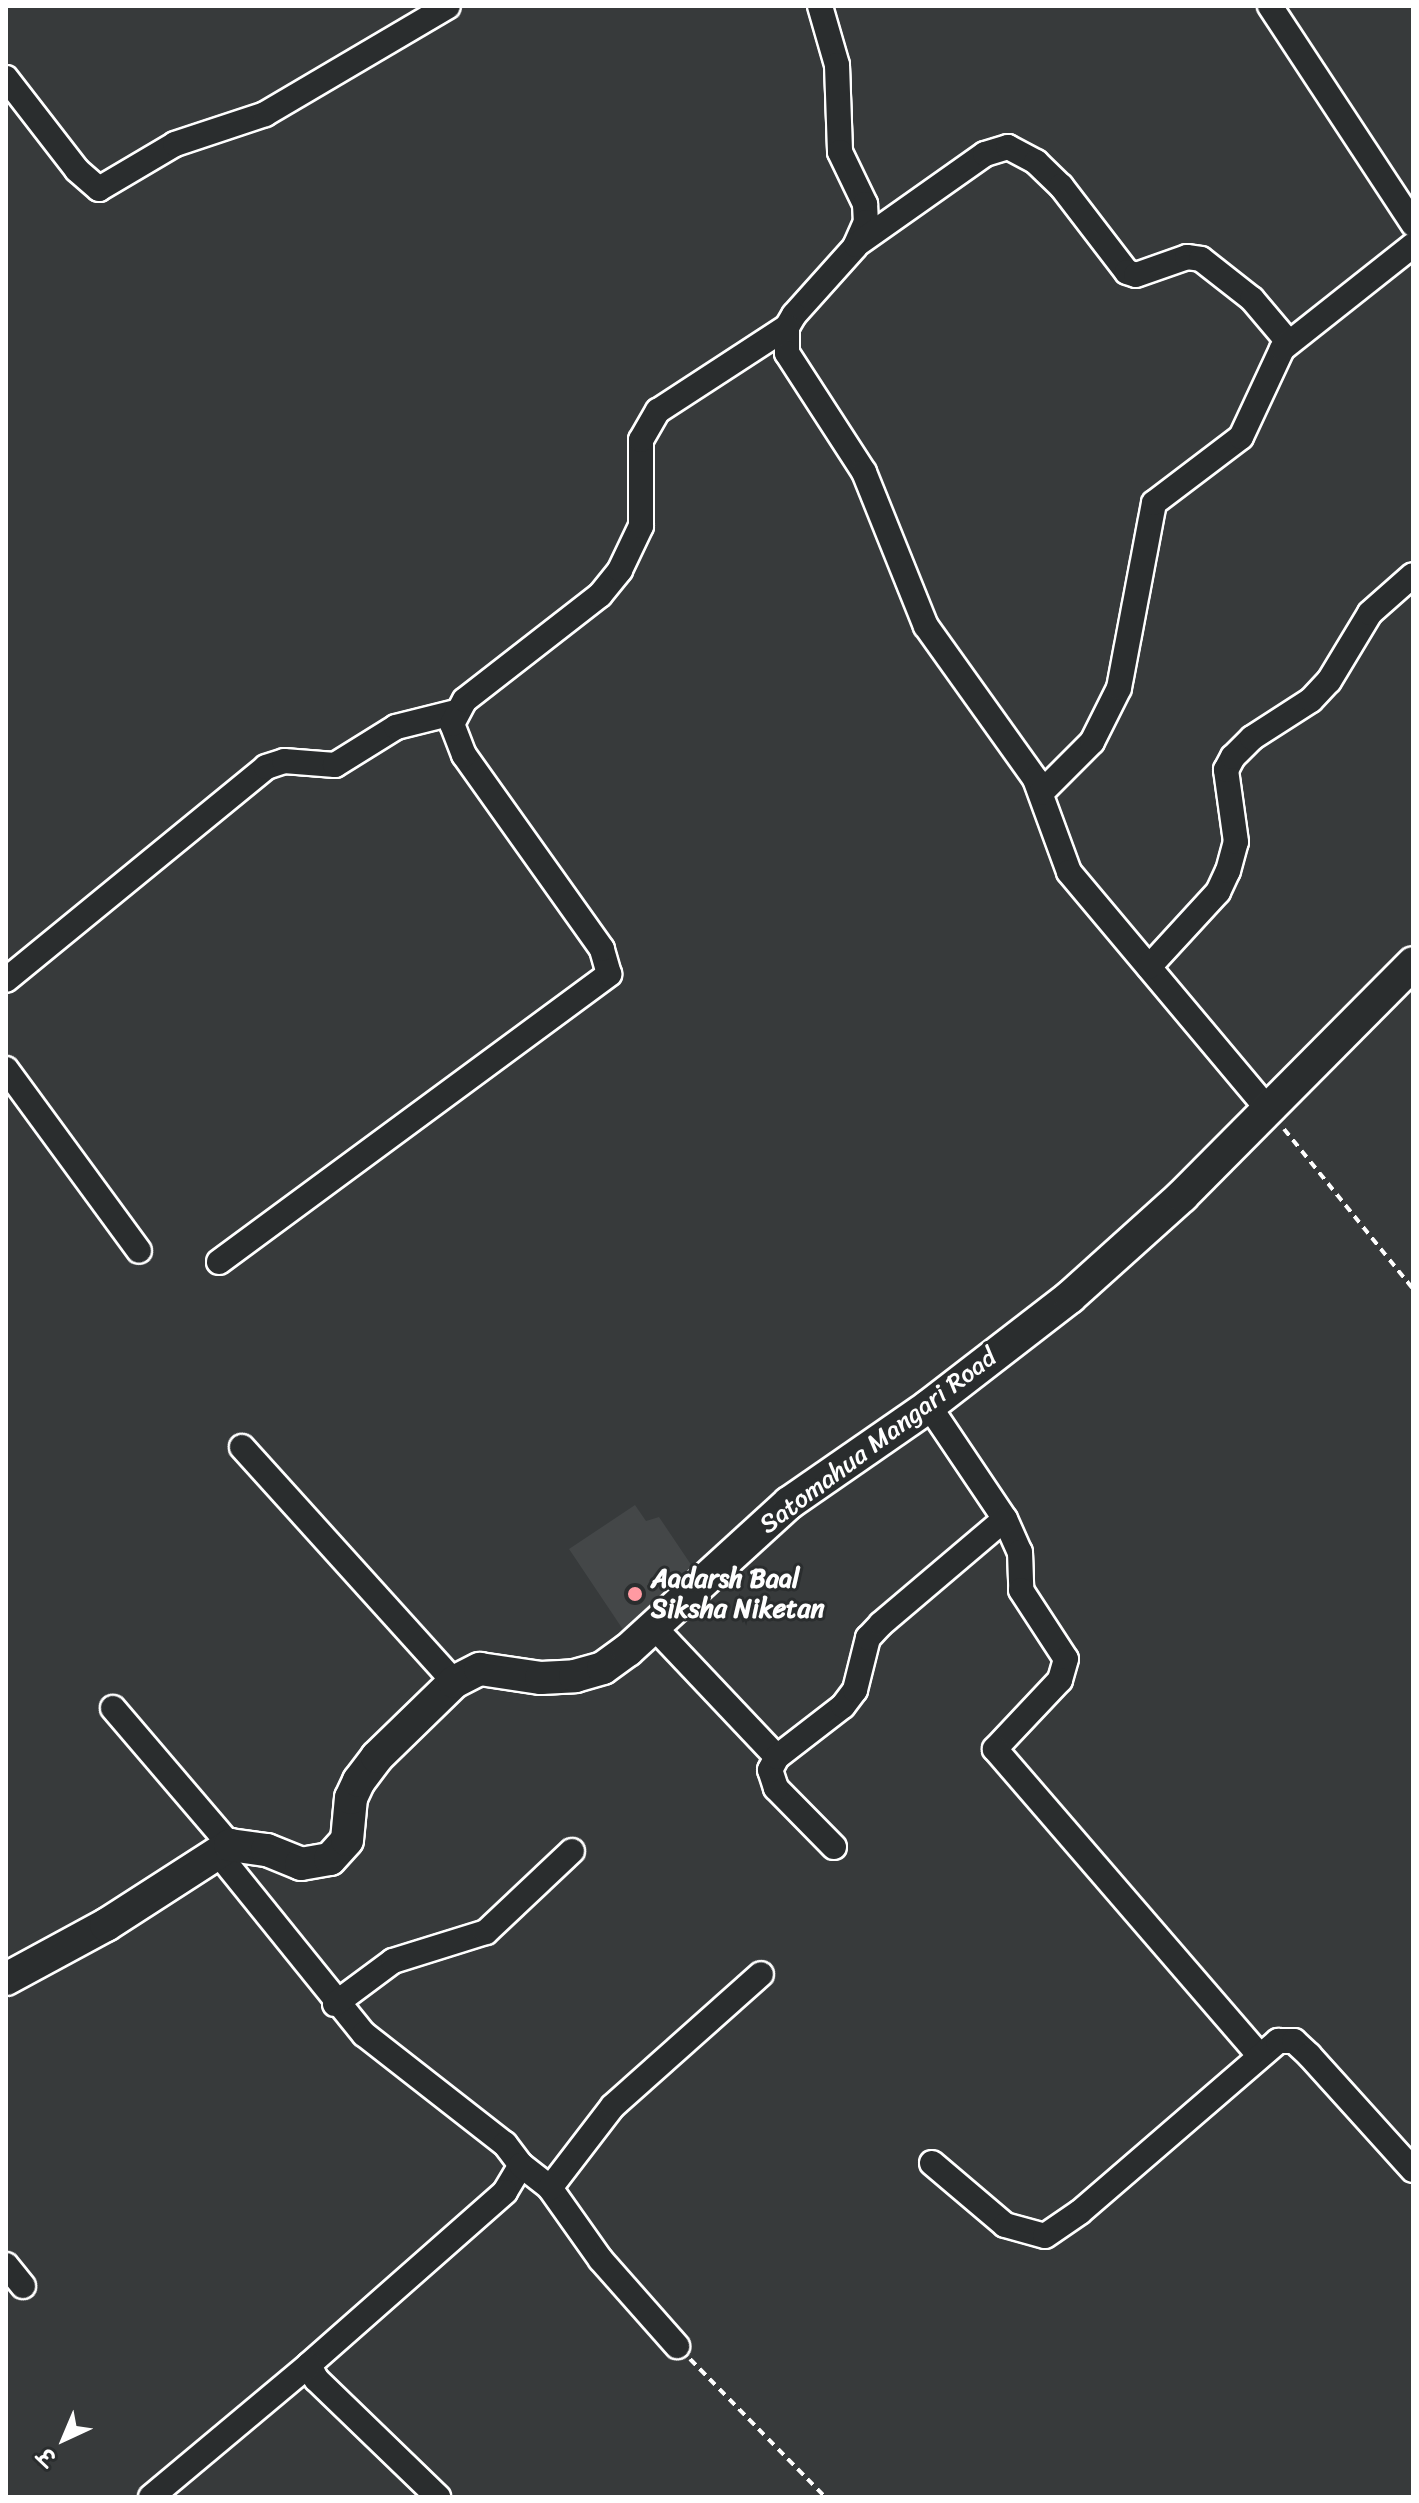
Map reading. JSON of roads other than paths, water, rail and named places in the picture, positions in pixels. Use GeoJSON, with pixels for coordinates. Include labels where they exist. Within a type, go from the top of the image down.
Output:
{"type":"FeatureCollection","features":[{"type":"Feature","properties":{"kind":"street"},"geometry":{"type":"LineString","coordinates":[[6,78],[77,170],[99,189],[175,144],[265,114],[448,6]]}},
{"type":"Feature","properties":{"kind":"street"},"geometry":{"type":"LineString","coordinates":[[820,6],[835,54],[840,152],[865,204],[866,222],[855,247]]}},
{"type":"Feature","properties":{"kind":"street"},"geometry":{"type":"LineString","coordinates":[[1270,6],[1413,224]]}},
{"type":"Feature","properties":{"kind":"street"},"geometry":{"type":"LineString","coordinates":[[6,980],[266,767],[284,761],[335,765],[396,727],[456,712],[478,687],[600,595],[620,570],[641,526],[641,440],[658,411],[787,327],[855,247],[985,154],[1008,147],[1036,162],[1061,186],[1127,272],[1136,275],[1187,257],[1201,259],[1252,299],[1289,343]]}},
{"type":"Feature","properties":{"kind":"street"},"geometry":{"type":"LineString","coordinates":[[1041,793],[1092,742],[1119,688],[1150,510],[1241,437],[1273,362],[1289,343],[1413,245]]}},
{"type":"Feature","properties":{"kind":"street"},"geometry":{"type":"LineString","coordinates":[[787,327],[787,353],[864,472],[926,626],[1010,739],[1041,793],[1069,872],[1266,1107]]}},
{"type":"Feature","properties":{"kind":"street"},"geometry":{"type":"LineString","coordinates":[[1149,967],[1218,892],[1228,871],[1236,842],[1226,770],[1233,757],[1252,738],[1311,700],[1329,681],[1370,613],[1413,575]]}},
{"type":"Feature","properties":{"kind":"street"},"geometry":{"type":"LineString","coordinates":[[219,1262],[609,974],[602,949],[464,755],[454,736],[456,712]]}},
{"type":"Feature","properties":{"kind":"street","name":"Satomahua Mangari Road"},"geometry":{"type":"LineString","coordinates":[[224,1848],[267,1850],[301,1864],[330,1859],[347,1840],[351,1798],[359,1781],[377,1757],[454,1682],[480,1669],[541,1678],[575,1676],[603,1668],[789,1503],[929,1406],[1081,1287],[1182,1196],[1266,1107],[1413,963]]}},
{"type":"Feature","properties":{"kind":"street"},"geometry":{"type":"LineString","coordinates":[[6,1069],[139,1251]]}},
{"type":"Feature","properties":{"kind":"street"},"geometry":{"type":"LineString","coordinates":[[929,1406],[1005,1519],[1020,1552],[1021,1590],[1068,1667],[995,1749],[1258,2054]]}},
{"type":"Feature","properties":{"kind":"street"},"geometry":{"type":"LineString","coordinates":[[242,1447],[454,1682]]}},
{"type":"Feature","properties":{"kind":"street"},"geometry":{"type":"LineString","coordinates":[[834,1847],[776,1788],[770,1770],[777,1757],[843,1706],[855,1690],[868,1638],[881,1624],[1005,1519]]}},
{"type":"Feature","properties":{"kind":"street"},"geometry":{"type":"LineString","coordinates":[[653,1626],[777,1757]]}},
{"type":"Feature","properties":{"kind":"street"},"geometry":{"type":"LineString","coordinates":[[113,1708],[224,1848],[335,2004],[386,2053],[505,2144],[521,2165],[550,2188],[601,2260],[677,2346]]}},
{"type":"Feature","properties":{"kind":"street"},"geometry":{"type":"LineString","coordinates":[[6,1979],[106,1925],[224,1848]]}},
{"type":"Feature","properties":{"kind":"street"},"geometry":{"type":"LineString","coordinates":[[335,2004],[393,1961],[486,1932],[572,1851]]}},
{"type":"Feature","properties":{"kind":"street"},"geometry":{"type":"LineString","coordinates":[[550,2188],[613,2106],[761,1974]]}},
{"type":"Feature","properties":{"kind":"street"},"geometry":{"type":"LineString","coordinates":[[932,2163],[1005,2225],[1045,2236],[1080,2212],[1258,2054],[1278,2041],[1294,2041],[1413,2170]]}},
{"type":"Feature","properties":{"kind":"street"},"geometry":{"type":"LineString","coordinates":[[151,2497],[309,2365],[505,2192],[521,2165]]}},
{"type":"Feature","properties":{"kind":"street"},"geometry":{"type":"LineString","coordinates":[[6,2265],[23,2286]]}},
{"type":"Feature","properties":{"kind":"street"},"geometry":{"type":"LineString","coordinates":[[309,2365],[316,2379],[438,2497]]}},
{"type":"Feature","properties":{"kind":"place","name":"Aadarsh Baal Siksha Niketan"},"geometry":{"type":"Point","coordinates":[635,1594]}}]}
